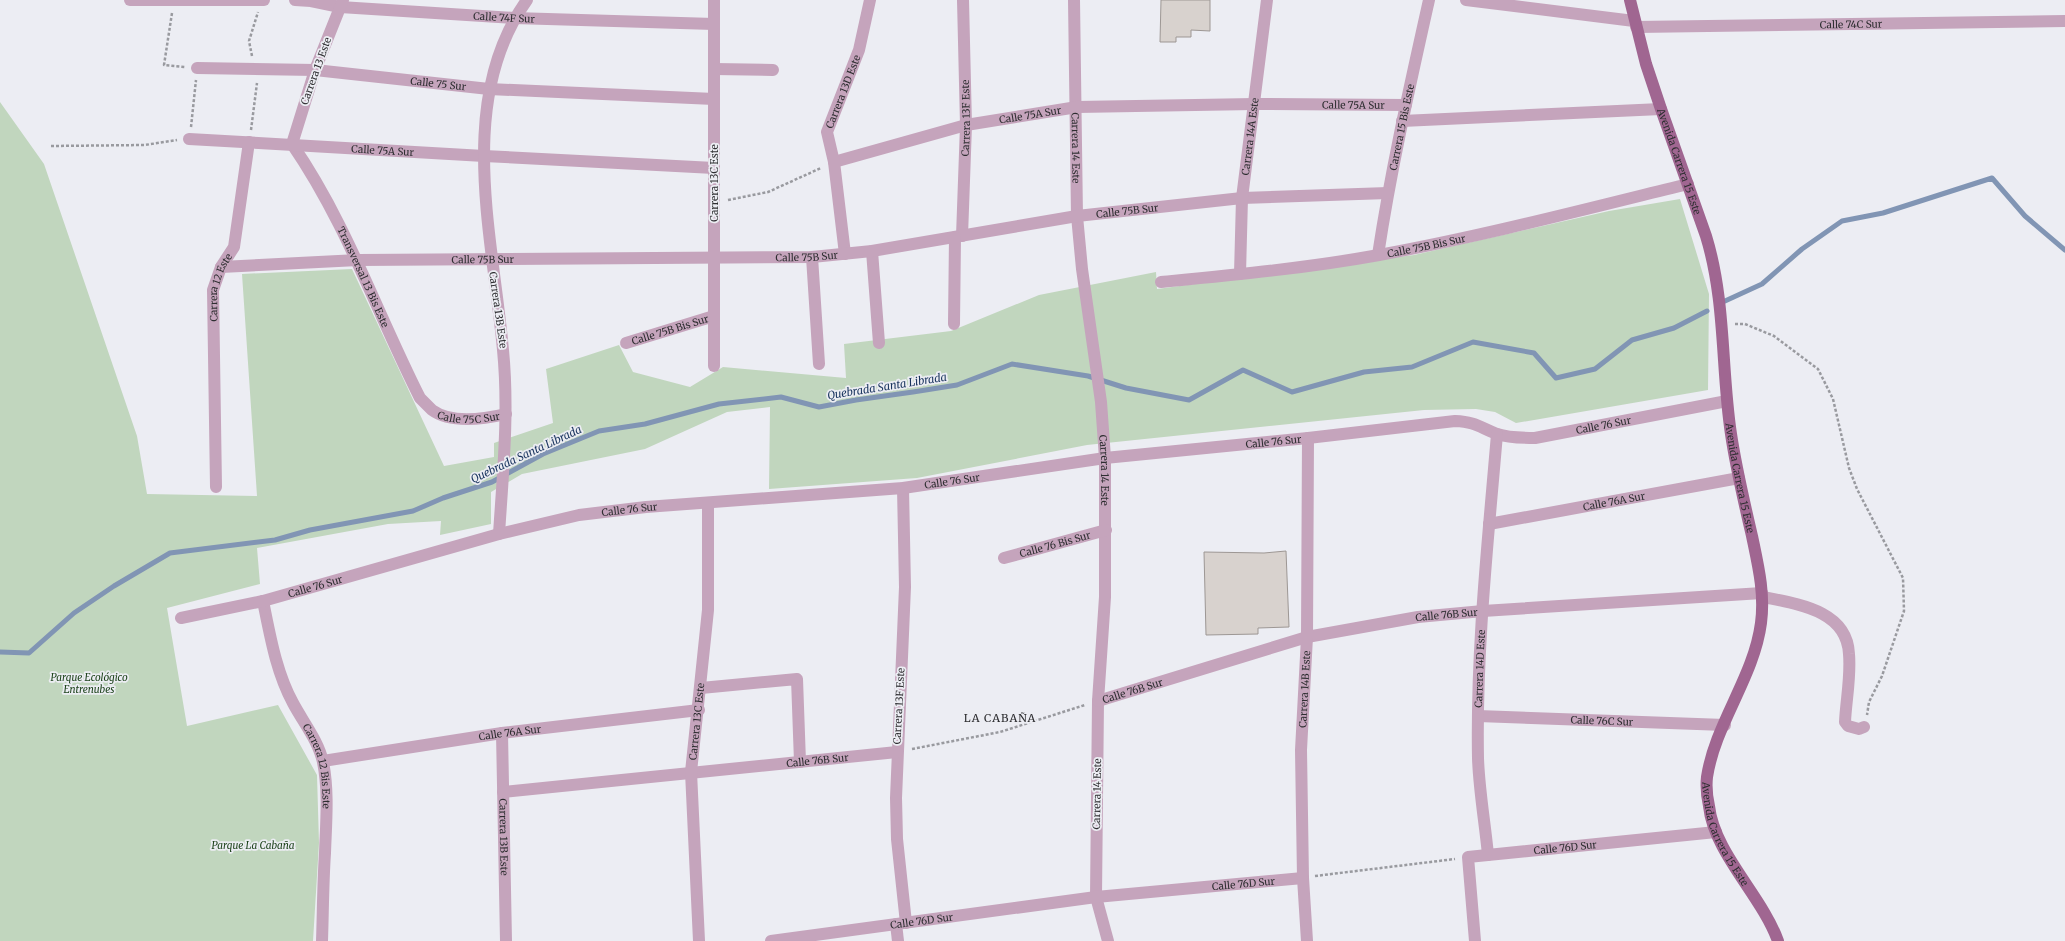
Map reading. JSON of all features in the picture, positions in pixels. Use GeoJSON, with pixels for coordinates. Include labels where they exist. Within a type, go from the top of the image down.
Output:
{"type":"FeatureCollection","features":[{"type":"Feature","properties":{"kind":"main road","name":"Avenida Carrera 15 Este"},"geometry":{"type":"LineString","coordinates":[[1630,0],[1635,24],[1661,110],[1706,236],[1719,286],[1727,401],[1731,434],[1762,595],[1761,626],[1754,655],[1715,750],[1707,777],[1709,810],[1716,832],[1765,915],[1778,941]]}},
{"type":"Feature","properties":{"kind":"street"},"geometry":{"type":"LineString","coordinates":[[130,0],[263,0]]}},
{"type":"Feature","properties":{"kind":"street","name":"Calle 74F Sur"},"geometry":{"type":"LineString","coordinates":[[295,0],[514,18],[714,24]]}},
{"type":"Feature","properties":{"kind":"street","name":"Carrera 13B Este"},"geometry":{"type":"LineString","coordinates":[[499,534],[506,414],[503,349],[491,259],[484,156],[489,89],[514,18],[527,0]]}},
{"type":"Feature","properties":{"kind":"street","name":"Carrera 13C Este"},"geometry":{"type":"LineString","coordinates":[[714,0],[714,366]]}},
{"type":"Feature","properties":{"kind":"street","name":"Carrera 13D Este"},"geometry":{"type":"LineString","coordinates":[[844,254],[834,162],[827,132],[859,50],[870,0]]}},
{"type":"Feature","properties":{"kind":"street","name":"Carrera 13F Este"},"geometry":{"type":"LineString","coordinates":[[954,324],[966,125],[963,0]]}},
{"type":"Feature","properties":{"kind":"street","name":"Carrera 14 Este"},"geometry":{"type":"LineString","coordinates":[[1074,0],[1077,107],[1077,216],[1082,269],[1095,351],[1101,402],[1105,458],[1106,530],[1098,701],[1096,897],[1108,941]]}},
{"type":"Feature","properties":{"kind":"street","name":"Carrera 14A Este"},"geometry":{"type":"LineString","coordinates":[[1240,274],[1242,198],[1267,0]]}},
{"type":"Feature","properties":{"kind":"street","name":"Carrera 15 Bis Este"},"geometry":{"type":"LineString","coordinates":[[1378,255],[1402,121],[1429,0]]}},
{"type":"Feature","properties":{"kind":"street","name":"Calle 74C Sur"},"geometry":{"type":"LineString","coordinates":[[1466,0],[1635,24],[2015,23],[2065,21]]}},
{"type":"Feature","properties":{"kind":"street","name":"Carrera 13 Este"},"geometry":{"type":"LineString","coordinates":[[292,144],[315,70],[341,3]]}},
{"type":"Feature","properties":{"kind":"street","name":"Calle 75 Sur"},"geometry":{"type":"LineString","coordinates":[[197,68],[315,70],[489,89],[714,100]]}},
{"type":"Feature","properties":{"kind":"street"},"geometry":{"type":"LineString","coordinates":[[714,69],[774,70]]}},
{"type":"Feature","properties":{"kind":"street","name":"Calle 75A Sur"},"geometry":{"type":"LineString","coordinates":[[834,162],[966,125],[1077,107],[1254,104],[1406,105]]}},
{"type":"Feature","properties":{"kind":"street"},"geometry":{"type":"LineString","coordinates":[[1402,121],[1661,110]]}},
{"type":"Feature","properties":{"kind":"street","name":"Calle 75A Sur"},"geometry":{"type":"LineString","coordinates":[[190,139],[714,168]]}},
{"type":"Feature","properties":{"kind":"street","name":"Carrera 12 Este"},"geometry":{"type":"LineString","coordinates":[[216,487],[213,290],[222,267],[234,247],[249,142]]}},
{"type":"Feature","properties":{"kind":"street","name":"Transversal 13 Bis Este"},"geometry":{"type":"LineString","coordinates":[[292,144],[315,177],[358,260],[420,398],[432,410]]}},
{"type":"Feature","properties":{"kind":"street","name":"Calle 75B Bis Sur"},"geometry":{"type":"LineString","coordinates":[[1160,282],[1240,274],[1378,255],[1453,240],[1688,184]]}},
{"type":"Feature","properties":{"kind":"street","name":"Calle 75B Sur"},"geometry":{"type":"LineString","coordinates":[[222,267],[358,260],[812,257],[872,251],[1077,216],[1242,198],[1388,193]]}},
{"type":"Feature","properties":{"kind":"street"},"geometry":{"type":"LineString","coordinates":[[872,251],[879,343]]}},
{"type":"Feature","properties":{"kind":"street"},"geometry":{"type":"LineString","coordinates":[[812,257],[819,364]]}},
{"type":"Feature","properties":{"kind":"street","name":"Calle 75B Bis Sur"},"geometry":{"type":"LineString","coordinates":[[626,343],[714,316]]}},
{"type":"Feature","properties":{"kind":"street","name":"Calle 76 Sur"},"geometry":{"type":"LineString","coordinates":[[181,618],[263,601],[499,534],[579,515],[646,507],[903,488],[1105,458],[1308,438],[1455,421],[1470,422],[1497,434],[1522,438],[1560,434],[1727,401]]}},
{"type":"Feature","properties":{"kind":"street","name":"Calle 75C Sur"},"geometry":{"type":"LineString","coordinates":[[432,410],[451,417],[472,419],[506,414]]}},
{"type":"Feature","properties":{"kind":"street","name":"Carrera 14D Este"},"geometry":{"type":"LineString","coordinates":[[1488,855],[1478,760],[1478,716],[1483,611],[1497,434]]}},
{"type":"Feature","properties":{"kind":"street","name":"Carrera 14B Este"},"geometry":{"type":"LineString","coordinates":[[1307,941],[1303,878],[1301,750],[1306,637],[1308,438]]}},
{"type":"Feature","properties":{"kind":"street","name":"Calle 76A Sur"},"geometry":{"type":"LineString","coordinates":[[1489,524],[1739,478]]}},
{"type":"Feature","properties":{"kind":"street","name":"Carrera 13F Este"},"geometry":{"type":"LineString","coordinates":[[901,924],[897,839],[897,752],[905,587],[903,488]]}},
{"type":"Feature","properties":{"kind":"street","name":"Carrera 13C Este"},"geometry":{"type":"LineString","coordinates":[[699,941],[691,772],[699,710],[708,610],[708,503]]}},
{"type":"Feature","properties":{"kind":"street","name":"Calle 76 Bis Sur"},"geometry":{"type":"LineString","coordinates":[[1004,558],[1106,530]]}},
{"type":"Feature","properties":{"kind":"street","name":"Calle 76B Sur"},"geometry":{"type":"LineString","coordinates":[[1098,701],[1306,637],[1418,617],[1483,611],[1762,595],[1801,605],[1829,617],[1839,626],[1846,639],[1850,654],[1846,722],[1848,726],[1859,729],[1864,727]]}},
{"type":"Feature","properties":{"kind":"street","name":"Carrera 12 Bis Este"},"geometry":{"type":"LineString","coordinates":[[263,601],[272,641],[284,682],[292,702],[313,736],[323,761],[327,812],[322,941]]}},
{"type":"Feature","properties":{"kind":"street"},"geometry":{"type":"LineString","coordinates":[[701,688],[797,680],[800,762]]}},
{"type":"Feature","properties":{"kind":"street","name":"Calle 76A Sur"},"geometry":{"type":"LineString","coordinates":[[323,761],[502,733],[699,710]]}},
{"type":"Feature","properties":{"kind":"street","name":"Calle 76C Sur"},"geometry":{"type":"LineString","coordinates":[[1478,716],[1725,725]]}},
{"type":"Feature","properties":{"kind":"street","name":"Carrera 13B Este"},"geometry":{"type":"LineString","coordinates":[[502,733],[506,941]]}},
{"type":"Feature","properties":{"kind":"street","name":"Calle 76B Sur"},"geometry":{"type":"LineString","coordinates":[[503,792],[897,752]]}},
{"type":"Feature","properties":{"kind":"street","name":"Calle 76D Sur"},"geometry":{"type":"LineString","coordinates":[[1468,857],[1716,832]]}},
{"type":"Feature","properties":{"kind":"street"},"geometry":{"type":"LineString","coordinates":[[1468,857],[1475,941]]}},
{"type":"Feature","properties":{"kind":"street","name":"Calle 76D Sur"},"geometry":{"type":"LineString","coordinates":[[771,941],[1096,897],[1303,878]]}},
{"type":"Feature","properties":{"kind":"street"},"geometry":{"type":"LineString","coordinates":[[898,941],[901,924]]}},
{"type":"Feature","properties":{"kind":"path"},"geometry":{"type":"LineString","coordinates":[[251,54],[249,41],[263,0]]}},
{"type":"Feature","properties":{"kind":"path"},"geometry":{"type":"LineString","coordinates":[[51,146],[145,145],[190,139],[197,68],[164,65],[174,1]]}},
{"type":"Feature","properties":{"kind":"path"},"geometry":{"type":"LineString","coordinates":[[249,142],[259,68]]}},
{"type":"Feature","properties":{"kind":"path"},"geometry":{"type":"LineString","coordinates":[[714,202],[768,192],[834,162]]}},
{"type":"Feature","properties":{"kind":"path"},"geometry":{"type":"LineString","coordinates":[[1722,324],[1746,324],[1774,336],[1818,369],[1832,399],[1840,437],[1852,475],[1903,578],[1904,611],[1882,676],[1869,702],[1864,727]]}},
{"type":"Feature","properties":{"kind":"path","name":"Calle 76B Sur"},"geometry":{"type":"LineString","coordinates":[[897,752],[1000,732],[1098,701]]}},
{"type":"Feature","properties":{"kind":"path"},"geometry":{"type":"LineString","coordinates":[[1303,878],[1468,857]]}},
{"type":"Feature","properties":{"kind":"green space"},"geometry":{"type":"Polygon","coordinates":[[[0,102],[44,164],[137,436],[147,494],[257,496],[242,274],[352,269],[444,466],[494,457],[494,443],[553,423],[546,369],[619,345],[633,372],[690,387],[723,367],[846,378],[844,344],[951,331],[1039,295],[1156,272],[1157,289],[1414,255],[1609,211],[1680,199],[1709,294],[1708,390],[1516,423],[1495,412],[1476,409],[1424,410],[1087,445],[917,478],[769,489],[770,407],[727,412],[645,449],[522,474],[491,492],[491,524],[440,535],[441,521],[388,524],[257,548],[260,584],[167,608],[187,726],[278,705],[317,775],[319,843],[313,941],[0,941],[0,102]]]}},
{"type":"Feature","properties":{"kind":"building"},"geometry":{"type":"Polygon","coordinates":[[[1161,0],[1210,0],[1210,31],[1191,30],[1191,37],[1176,37],[1176,42],[1160,42],[1161,0]]]}},
{"type":"Feature","properties":{"kind":"building"},"geometry":{"type":"Polygon","coordinates":[[[1286,551],[1289,627],[1258,628],[1258,634],[1206,635],[1204,552],[1264,553],[1286,551]]]}},
{"type":"Feature","properties":{"kind":"waterway","name":"Quebrada Santa Librada"},"geometry":{"type":"LineString","coordinates":[[1725,301],[1762,284],[1802,249],[1842,221],[1883,213],[1992,178],[2025,216],[2065,250]]}},
{"type":"Feature","properties":{"kind":"waterway","name":"Quebrada Santa Librada"},"geometry":{"type":"LineString","coordinates":[[0,652],[29,653],[74,613],[114,586],[170,553],[275,540],[310,530],[413,511],[443,498],[492,482],[543,454],[599,431],[645,424],[719,404],[781,397],[819,407],[957,385],[1012,364],[1088,376],[1126,388],[1189,400],[1243,370],[1292,392],[1364,372],[1412,367],[1473,342],[1534,353],[1556,378],[1595,369],[1632,340],[1674,328],[1707,311]]}},
{"type":"Feature","properties":{"kind":"district","name":"LA CABAÑA"},"geometry":{"type":"Point","coordinates":[1000,718]}},
{"type":"Feature","properties":{"kind":"park label","name":"Parque Ecológico Entrenubes"},"geometry":{"type":"Point","coordinates":[89,682]}},
{"type":"Feature","properties":{"kind":"park label","name":"Parque La Cabaña"},"geometry":{"type":"Point","coordinates":[253,845]}}]}
